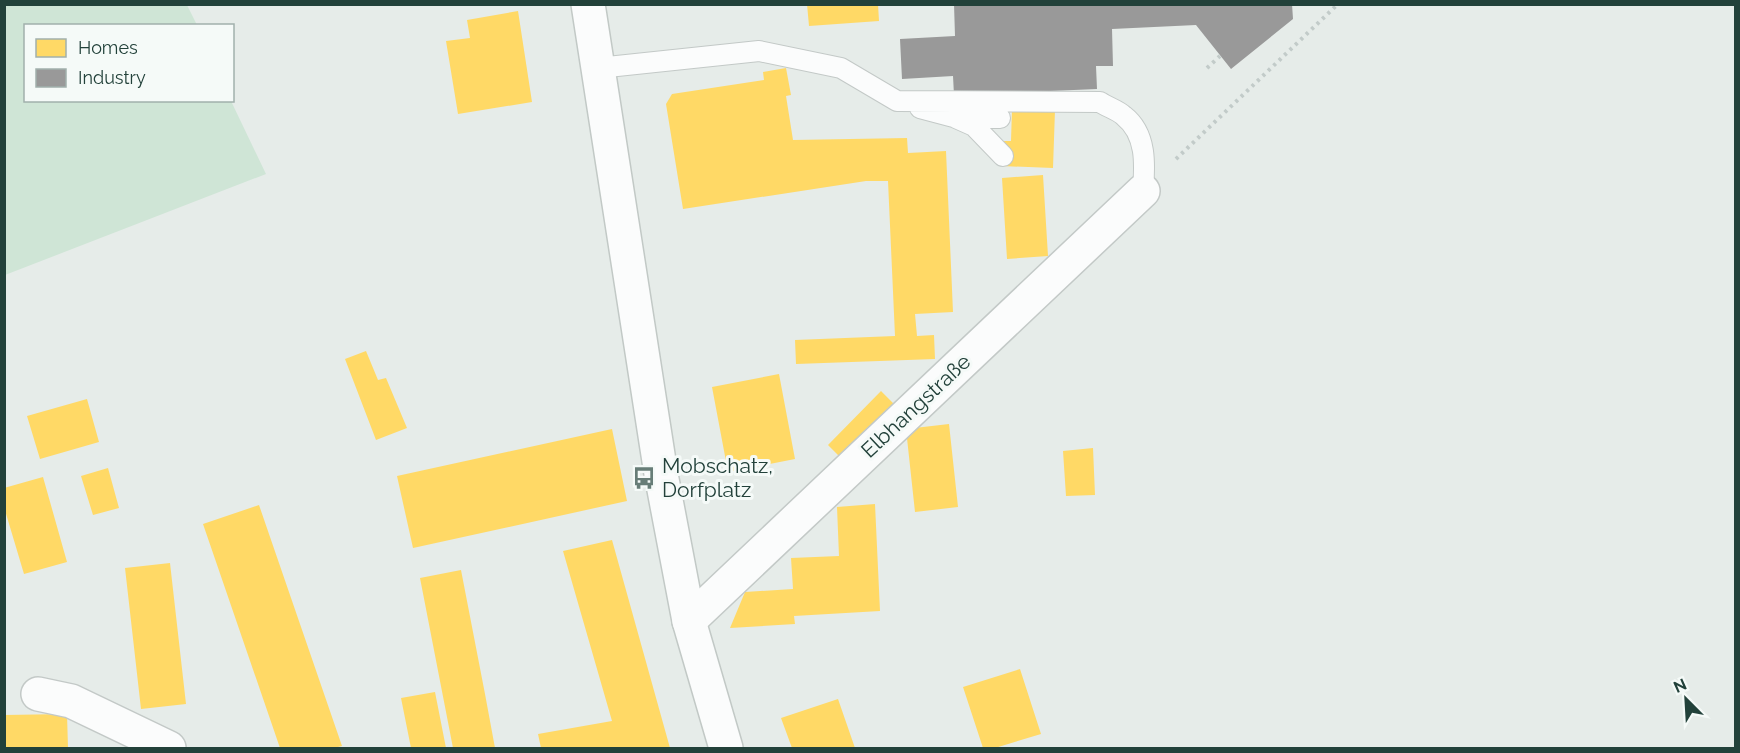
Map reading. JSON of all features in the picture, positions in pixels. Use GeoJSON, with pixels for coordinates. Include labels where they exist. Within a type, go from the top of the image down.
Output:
{"type":"FeatureCollection","features":[{"type":"Feature","properties":{"kind":"street"},"geometry":{"type":"LineString","coordinates":[[588,4],[661,474],[689,621],[726,748]]}},
{"type":"Feature","properties":{"kind":"street","name":"Elbhangstraße"},"geometry":{"type":"LineString","coordinates":[[689,621],[1143,191]]}},
{"type":"Feature","properties":{"kind":"street"},"geometry":{"type":"LineString","coordinates":[[38,694],[71,701],[169,748]]}},
{"type":"Feature","properties":{"kind":"lane"},"geometry":{"type":"LineString","coordinates":[[597,68],[759,51],[840,68],[897,101],[954,117],[974,126],[1003,156]]}},
{"type":"Feature","properties":{"kind":"lane"},"geometry":{"type":"LineString","coordinates":[[897,101],[1100,102],[1125,116],[1138,134],[1145,160],[1143,191]]}},
{"type":"Feature","properties":{"kind":"lane"},"geometry":{"type":"LineString","coordinates":[[954,117],[1000,118]]}},
{"type":"Feature","properties":{"kind":"path"},"geometry":{"type":"LineString","coordinates":[[1143,191],[1338,4]]}},
{"type":"Feature","properties":{"kind":"path"},"geometry":{"type":"LineString","coordinates":[[1207,68],[1220,56]]}},
{"type":"Feature","properties":{"kind":"green space"},"geometry":{"type":"Polygon","coordinates":[[[5,4],[187,5],[196,24],[24,24],[24,102],[231,102],[266,174],[5,275],[5,4]]]}},
{"type":"Feature","properties":{"kind":"building: Homes"},"geometry":{"type":"Polygon","coordinates":[[[807,4],[878,4],[879,21],[809,26],[807,4]]]}},
{"type":"Feature","properties":{"kind":"building: Homes"},"geometry":{"type":"Polygon","coordinates":[[[518,11],[532,102],[458,114],[446,41],[470,38],[467,20],[518,11]]]}},
{"type":"Feature","properties":{"kind":"building: Homes"},"geometry":{"type":"Polygon","coordinates":[[[786,68],[791,95],[786,96],[793,140],[907,138],[908,153],[946,151],[953,312],[915,314],[917,336],[934,335],[935,359],[796,364],[795,340],[895,336],[888,181],[866,181],[683,209],[666,104],[672,94],[764,80],[763,72],[786,68]]]}},
{"type":"Feature","properties":{"kind":"building: Homes"},"geometry":{"type":"Polygon","coordinates":[[[1012,109],[1055,110],[1053,168],[1002,166],[1003,141],[1011,141],[1012,109]]]}},
{"type":"Feature","properties":{"kind":"building: Homes"},"geometry":{"type":"Polygon","coordinates":[[[1043,175],[1048,256],[1007,259],[1002,178],[1043,175]]]}},
{"type":"Feature","properties":{"kind":"building: Homes"},"geometry":{"type":"Polygon","coordinates":[[[366,351],[378,380],[386,378],[407,428],[376,440],[345,359],[366,351]]]}},
{"type":"Feature","properties":{"kind":"building: Homes"},"geometry":{"type":"Polygon","coordinates":[[[779,374],[795,459],[728,472],[712,387],[779,374]]]}},
{"type":"Feature","properties":{"kind":"building: Homes"},"geometry":{"type":"Polygon","coordinates":[[[881,391],[895,405],[842,459],[828,445],[881,391]]]}},
{"type":"Feature","properties":{"kind":"building: Homes"},"geometry":{"type":"Polygon","coordinates":[[[87,399],[99,442],[40,459],[27,416],[87,399]]]}},
{"type":"Feature","properties":{"kind":"building: Homes"},"geometry":{"type":"Polygon","coordinates":[[[949,424],[958,507],[915,512],[906,429],[949,424]]]}},
{"type":"Feature","properties":{"kind":"building: Homes"},"geometry":{"type":"Polygon","coordinates":[[[612,429],[627,501],[413,548],[397,476],[612,429]]]}},
{"type":"Feature","properties":{"kind":"building: Homes"},"geometry":{"type":"Polygon","coordinates":[[[1093,448],[1095,495],[1066,496],[1063,451],[1093,448]]]}},
{"type":"Feature","properties":{"kind":"building: Homes"},"geometry":{"type":"Polygon","coordinates":[[[108,468],[119,508],[93,515],[81,476],[108,468]]]}},
{"type":"Feature","properties":{"kind":"building: Homes"},"geometry":{"type":"Polygon","coordinates":[[[43,477],[67,562],[24,574],[4,507],[4,488],[43,477]]]}},
{"type":"Feature","properties":{"kind":"building: Homes"},"geometry":{"type":"Polygon","coordinates":[[[875,504],[880,611],[794,616],[795,624],[730,628],[745,592],[793,589],[791,558],[839,556],[837,507],[875,504]]]}},
{"type":"Feature","properties":{"kind":"building: Homes"},"geometry":{"type":"Polygon","coordinates":[[[259,505],[342,746],[280,748],[203,524],[259,505]]]}},
{"type":"Feature","properties":{"kind":"building: Homes"},"geometry":{"type":"Polygon","coordinates":[[[612,540],[670,748],[541,748],[538,734],[612,721],[563,551],[612,540]]]}},
{"type":"Feature","properties":{"kind":"building: Homes"},"geometry":{"type":"Polygon","coordinates":[[[170,563],[186,704],[141,709],[125,568],[170,563]]]}},
{"type":"Feature","properties":{"kind":"building: Homes"},"geometry":{"type":"Polygon","coordinates":[[[461,570],[495,748],[453,748],[420,578],[461,570]]]}},
{"type":"Feature","properties":{"kind":"building: Homes"},"geometry":{"type":"Polygon","coordinates":[[[1020,669],[1041,734],[995,748],[983,748],[963,687],[1020,669]]]}},
{"type":"Feature","properties":{"kind":"building: Homes"},"geometry":{"type":"Polygon","coordinates":[[[435,692],[446,748],[411,748],[401,698],[435,692]]]}},
{"type":"Feature","properties":{"kind":"building: Homes"},"geometry":{"type":"Polygon","coordinates":[[[838,699],[855,748],[792,748],[781,718],[838,699]]]}},
{"type":"Feature","properties":{"kind":"building: Homes"},"geometry":{"type":"Polygon","coordinates":[[[67,714],[68,748],[4,748],[4,715],[67,714]]]}},
{"type":"Feature","properties":{"kind":"building: Industry"},"geometry":{"type":"Polygon","coordinates":[[[954,4],[1292,4],[1293,19],[1231,69],[1196,25],[1112,29],[1113,66],[1096,66],[1097,89],[954,95],[953,76],[902,79],[900,39],[955,36],[954,4]]]}},
{"type":"Feature","properties":{"kind":"place","name":"Mobschatz, Dorfplatz"},"geometry":{"type":"Point","coordinates":[644,478]}}]}
